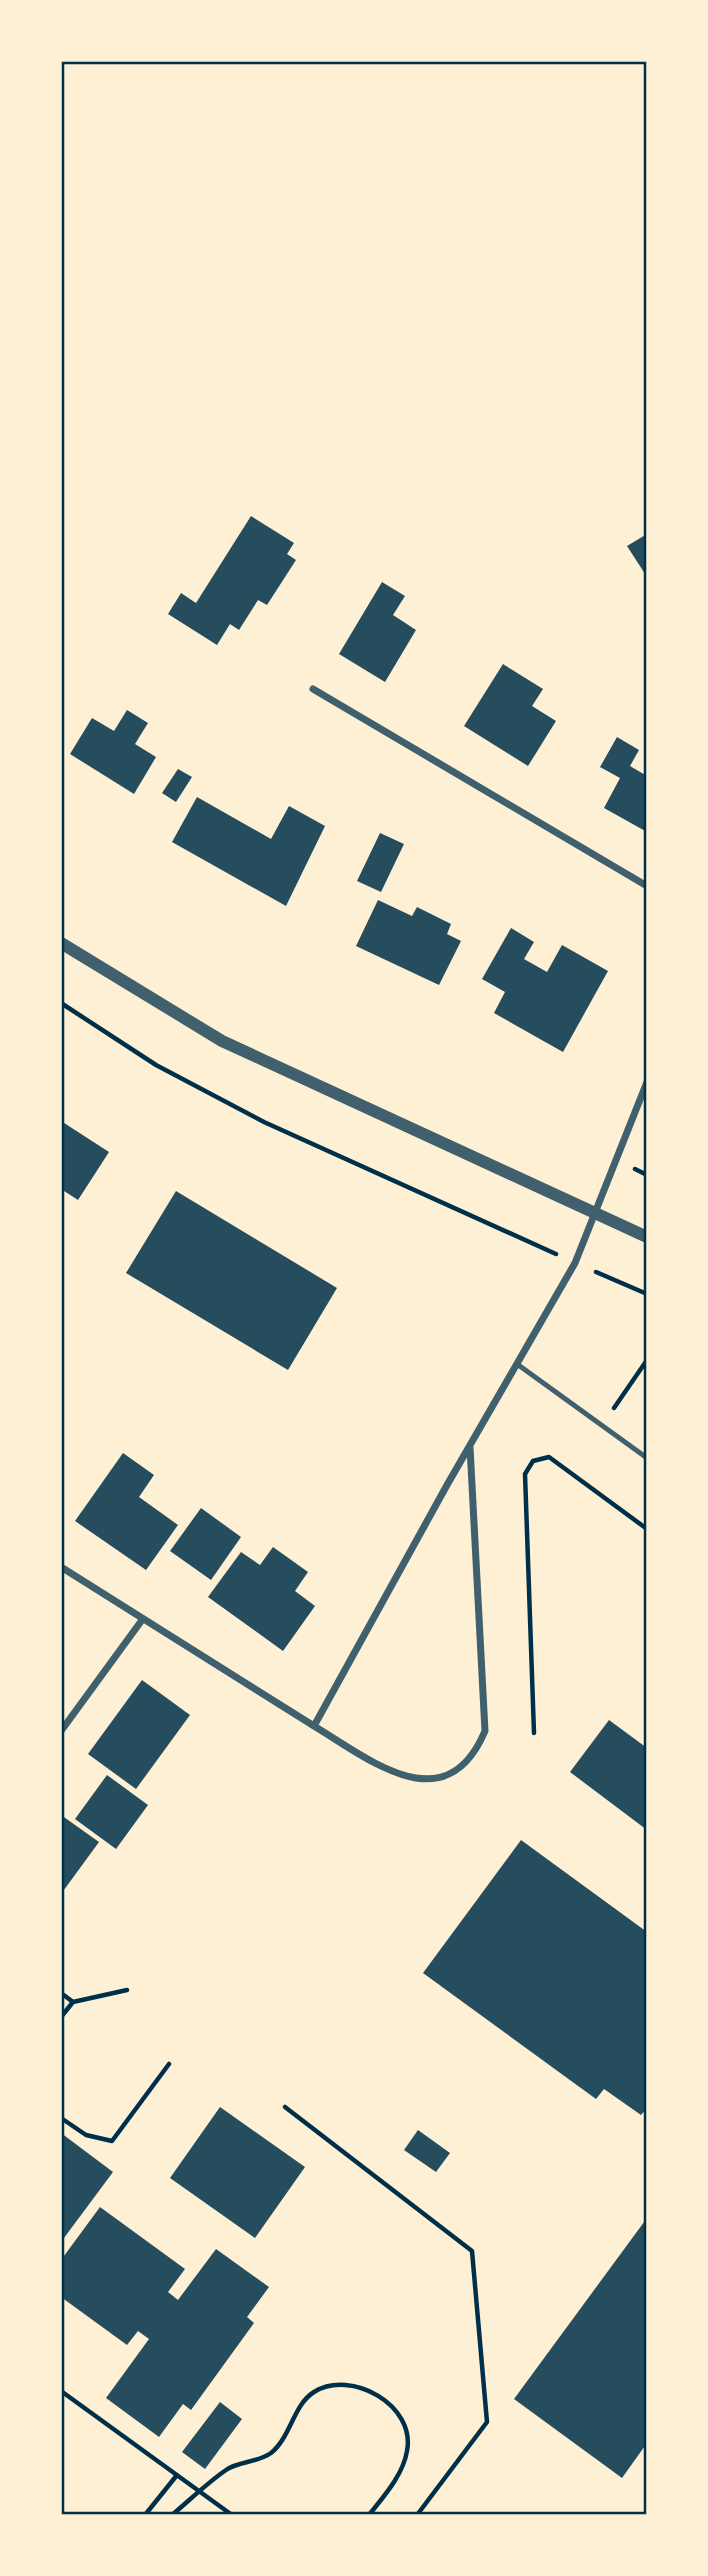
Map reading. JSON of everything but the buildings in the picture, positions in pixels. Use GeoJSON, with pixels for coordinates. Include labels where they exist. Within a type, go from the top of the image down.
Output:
{"type":"FeatureCollection","features":[{"type":"Feature","properties":{"kind":"street"},"geometry":{"type":"LineString","coordinates":[[313,689],[647,886]]}},
{"type":"Feature","properties":{"kind":"street"},"geometry":{"type":"LineString","coordinates":[[61,943],[222,1041],[647,1237]]}},
{"type":"Feature","properties":{"kind":"street"},"geometry":{"type":"LineString","coordinates":[[314,1726],[470,1444],[575,1263],[647,1082]]}},
{"type":"Feature","properties":{"kind":"street"},"geometry":{"type":"LineString","coordinates":[[61,1567],[314,1726],[405,1778],[427,1781],[456,1771],[476,1753],[485,1731],[470,1444]]}},
{"type":"Feature","properties":{"kind":"street"},"geometry":{"type":"LineString","coordinates":[[61,1731],[142,1620]]}},
{"type":"Feature","properties":{"kind":"lane"},"geometry":{"type":"LineString","coordinates":[[517,1364],[647,1458]]}},
{"type":"Feature","properties":{"kind":"path"},"geometry":{"type":"LineString","coordinates":[[61,1003],[156,1065],[264,1122],[647,1294]]}},
{"type":"Feature","properties":{"kind":"path"},"geometry":{"type":"LineString","coordinates":[[602,1426],[647,1360]]}},
{"type":"Feature","properties":{"kind":"path"},"geometry":{"type":"LineString","coordinates":[[534,1733],[525,1474],[533,1461],[549,1457],[647,1529]]}},
{"type":"Feature","properties":{"kind":"path"},"geometry":{"type":"LineString","coordinates":[[61,2017],[73,2002],[127,1990]]}},
{"type":"Feature","properties":{"kind":"path"},"geometry":{"type":"LineString","coordinates":[[61,1993],[73,2002]]}},
{"type":"Feature","properties":{"kind":"path"},"geometry":{"type":"LineString","coordinates":[[61,2118],[86,2135],[112,2141],[169,2063]]}},
{"type":"Feature","properties":{"kind":"path"},"geometry":{"type":"LineString","coordinates":[[285,2107],[472,2251],[487,2422],[417,2515]]}},
{"type":"Feature","properties":{"kind":"path"},"geometry":{"type":"LineString","coordinates":[[172,2515],[228,2468],[251,2463],[271,2453],[287,2436],[305,2401],[314,2392],[336,2384],[355,2385],[378,2395],[396,2412],[407,2429],[408,2449],[401,2471],[369,2515]]}},
{"type":"Feature","properties":{"kind":"path"},"geometry":{"type":"LineString","coordinates":[[61,2391],[232,2515]]}},
{"type":"Feature","properties":{"kind":"path"},"geometry":{"type":"LineString","coordinates":[[145,2515],[177,2475]]}}]}
